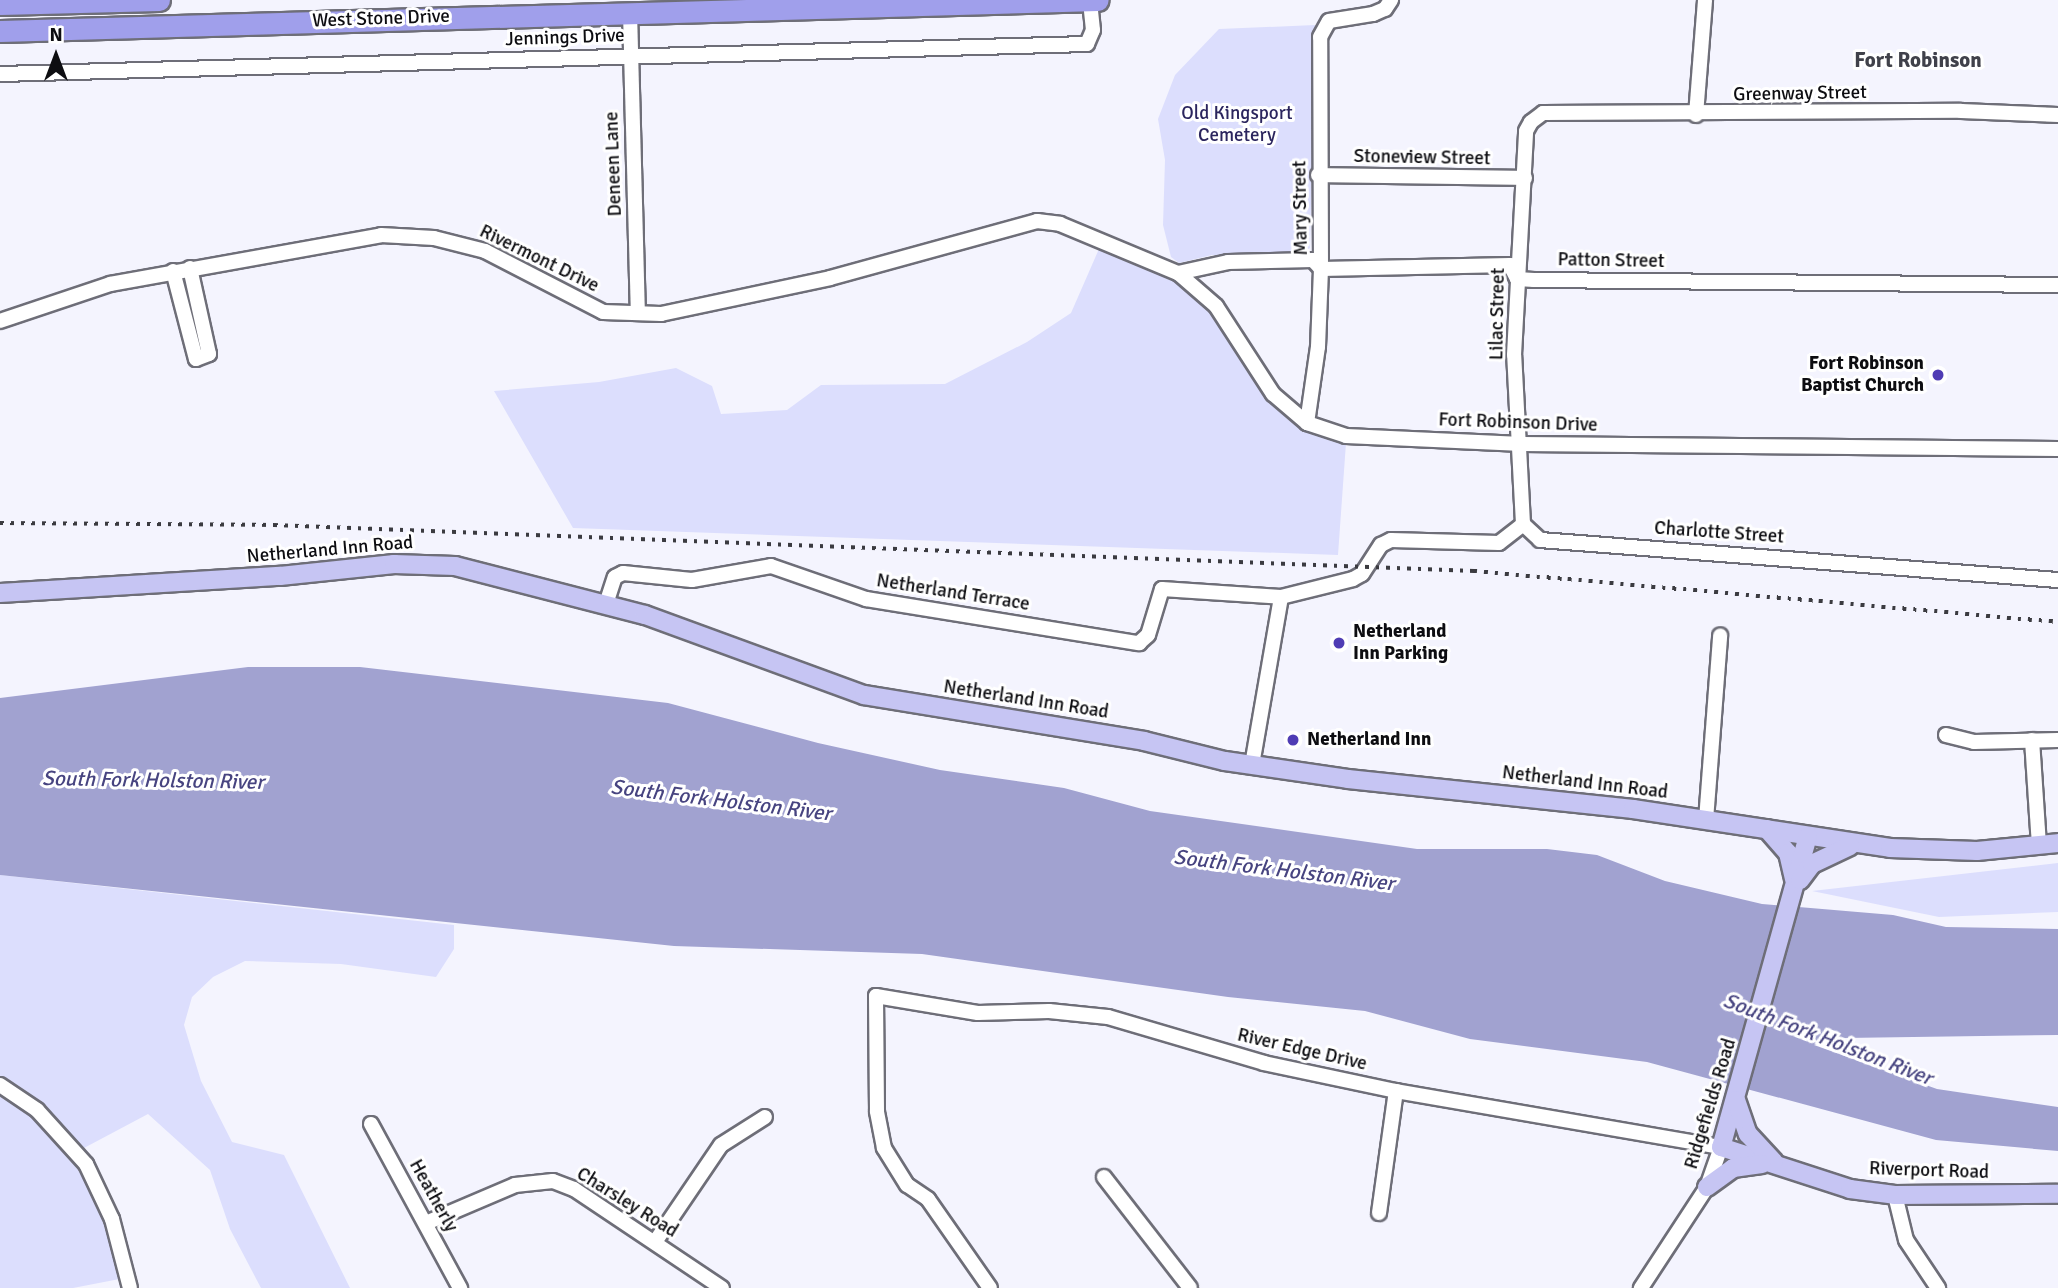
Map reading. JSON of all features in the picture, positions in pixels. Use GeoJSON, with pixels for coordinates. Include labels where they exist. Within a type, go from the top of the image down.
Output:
{"type":"FeatureCollection","features":[{"type":"Feature","properties":{"kind":"highway"},"geometry":{"type":"LineString","coordinates":[[0,4],[159,0]]}},
{"type":"Feature","properties":{"kind":"highway","name":"West Stone Drive"},"geometry":{"type":"LineString","coordinates":[[0,31],[630,6],[1098,0]]}},
{"type":"Feature","properties":{"kind":"main road","name":"Netherland Inn Road"},"geometry":{"type":"LineString","coordinates":[[0,593],[424,563],[493,573],[606,604],[864,695],[1131,739],[1252,765],[1706,820],[1862,845],[1918,851],[2058,844]]}},
{"type":"Feature","properties":{"kind":"main road"},"geometry":{"type":"LineString","coordinates":[[1767,829],[1788,853],[1797,880],[1831,851],[1862,845]]}},
{"type":"Feature","properties":{"kind":"main road","name":"Ridgefields Road"},"geometry":{"type":"LineString","coordinates":[[1721,1147],[1808,836]]}},
{"type":"Feature","properties":{"kind":"main road"},"geometry":{"type":"LineString","coordinates":[[1736,1100],[1748,1134],[1783,1168]]}},
{"type":"Feature","properties":{"kind":"main road","name":"Riverport Road"},"geometry":{"type":"LineString","coordinates":[[1721,1147],[1850,1189],[1895,1195],[2058,1194]]}},
{"type":"Feature","properties":{"kind":"main road"},"geometry":{"type":"LineString","coordinates":[[1707,1187],[1723,1173],[1745,1164],[1783,1168]]}},
{"type":"Feature","properties":{"kind":"street","name":"Jennings Drive"},"geometry":{"type":"LineString","coordinates":[[0,74],[1087,44],[1093,30],[1090,0]]}},
{"type":"Feature","properties":{"kind":"street","name":"Mary Street"},"geometry":{"type":"LineString","coordinates":[[1307,423],[1318,347],[1321,269],[1318,175],[1324,27],[1335,18],[1373,14],[1385,9],[1391,0]]}},
{"type":"Feature","properties":{"kind":"street"},"geometry":{"type":"LineString","coordinates":[[1696,115],[1704,0]]}},
{"type":"Feature","properties":{"kind":"street","name":"Deneen Lane"},"geometry":{"type":"LineString","coordinates":[[630,6],[629,55],[638,313]]}},
{"type":"Feature","properties":{"kind":"street","name":"Greenway Street"},"geometry":{"type":"LineString","coordinates":[[1544,113],[1696,115],[1961,111],[2058,115]]}},
{"type":"Feature","properties":{"kind":"street","name":"Lilac Street"},"geometry":{"type":"LineString","coordinates":[[1523,524],[1522,444],[1514,355],[1517,279],[1526,131],[1544,113]]}},
{"type":"Feature","properties":{"kind":"street","name":"Stoneview Street"},"geometry":{"type":"LineString","coordinates":[[1318,175],[1525,178]]}},
{"type":"Feature","properties":{"kind":"street","name":"Rivermont Drive"},"geometry":{"type":"LineString","coordinates":[[0,321],[110,284],[356,238],[434,238],[485,251],[603,312],[683,310],[830,278],[1015,224],[1060,224]]}},
{"type":"Feature","properties":{"kind":"street","name":"Fort Robinson Drive"},"geometry":{"type":"LineString","coordinates":[[1060,224],[1178,273],[1216,306],[1273,394],[1307,423],[1346,436],[1522,444],[2058,449]]}},
{"type":"Feature","properties":{"kind":"street","name":"Patton Street"},"geometry":{"type":"LineString","coordinates":[[1178,273],[1228,262],[1313,260],[1321,269],[1510,265],[1517,279],[2058,285]]}},
{"type":"Feature","properties":{"kind":"street"},"geometry":{"type":"LineString","coordinates":[[173,271],[196,359],[209,354],[190,268]]}},
{"type":"Feature","properties":{"kind":"street"},"geometry":{"type":"LineString","coordinates":[[1252,765],[1281,597],[1353,579],[1362,574],[1381,545],[1391,540],[1499,542],[1523,524]]}},
{"type":"Feature","properties":{"kind":"street","name":"Charlotte Street"},"geometry":{"type":"LineString","coordinates":[[1523,524],[1540,540],[2058,580]]}},
{"type":"Feature","properties":{"kind":"street","name":"Netherland Terrace"},"geometry":{"type":"LineString","coordinates":[[606,604],[615,577],[623,573],[692,580],[771,566],[866,599],[1139,643],[1148,635],[1162,589],[1281,597]]}},
{"type":"Feature","properties":{"kind":"street"},"geometry":{"type":"LineString","coordinates":[[1706,820],[1720,636]]}},
{"type":"Feature","properties":{"kind":"street"},"geometry":{"type":"LineString","coordinates":[[1946,735],[1974,742],[2058,740]]}},
{"type":"Feature","properties":{"kind":"street"},"geometry":{"type":"LineString","coordinates":[[2032,740],[2039,845]]}},
{"type":"Feature","properties":{"kind":"street","name":"River Edge Drive"},"geometry":{"type":"LineString","coordinates":[[990,1288],[941,1216],[928,1199],[907,1185],[884,1148],[874,1065],[876,996],[978,1013],[1049,1011],[1108,1017],[1264,1063],[1396,1091],[1721,1147]]}},
{"type":"Feature","properties":{"kind":"street"},"geometry":{"type":"LineString","coordinates":[[0,1085],[37,1110],[86,1164],[112,1219],[130,1288]]}},
{"type":"Feature","properties":{"kind":"street"},"geometry":{"type":"LineString","coordinates":[[1379,1213],[1396,1091]]}},
{"type":"Feature","properties":{"kind":"street"},"geometry":{"type":"LineString","coordinates":[[655,1242],[722,1145],[765,1117]]}},
{"type":"Feature","properties":{"kind":"street","name":"Heatherly"},"geometry":{"type":"LineString","coordinates":[[371,1124],[460,1288]]}},
{"type":"Feature","properties":{"kind":"street","name":"Ridgefields Road"},"geometry":{"type":"LineString","coordinates":[[1641,1288],[1707,1187],[1721,1147]]}},
{"type":"Feature","properties":{"kind":"street"},"geometry":{"type":"LineString","coordinates":[[1104,1177],[1190,1288]]}},
{"type":"Feature","properties":{"kind":"street","name":"Charsley Road"},"geometry":{"type":"LineString","coordinates":[[426,1223],[515,1185],[553,1181],[574,1189],[722,1288]]}},
{"type":"Feature","properties":{"kind":"street"},"geometry":{"type":"LineString","coordinates":[[1895,1195],[1906,1240],[1938,1288]]}},
{"type":"Feature","properties":{"kind":"green space","name":"Old Kingsport Cemetery"},"geometry":{"type":"Polygon","coordinates":[[[1315,25],[1310,248],[1299,255],[1212,255],[1179,263],[1171,257],[1163,225],[1165,160],[1158,119],[1175,75],[1219,29],[1315,25]]]}},
{"type":"Feature","properties":{"kind":"green space"},"geometry":{"type":"Polygon","coordinates":[[[1102,242],[1199,289],[1273,394],[1346,443],[1338,555],[573,528],[494,391],[599,382],[676,368],[712,386],[721,414],[787,410],[821,385],[945,384],[1027,342],[1071,313],[1102,242]]]}},
{"type":"Feature","properties":{"kind":"green space"},"geometry":{"type":"Polygon","coordinates":[[[2058,863],[2058,912],[1939,917],[1812,891],[2058,863]]]}},
{"type":"Feature","properties":{"kind":"green space"},"geometry":{"type":"Polygon","coordinates":[[[0,875],[454,925],[454,949],[436,977],[341,964],[245,961],[213,977],[192,997],[184,1025],[201,1081],[232,1142],[284,1155],[350,1288],[261,1288],[230,1229],[210,1170],[148,1114],[84,1148],[117,1210],[135,1276],[73,1288],[0,1288],[0,875]]]}},
{"type":"Feature","properties":{"kind":"water","name":"South Fork Holston River"},"geometry":{"type":"Polygon","coordinates":[[[248,667],[360,667],[668,703],[818,743],[940,770],[1064,788],[1150,811],[1417,849],[1547,849],[1597,855],[1665,881],[1762,904],[1893,915],[1946,927],[2058,929],[2058,1035],[1844,1038],[1814,1045],[1937,1089],[2058,1107],[2058,1151],[1936,1140],[1647,1062],[1470,1039],[1365,1011],[1228,997],[922,954],[674,946],[0,875],[0,698],[248,667]]]}},
{"type":"Feature","properties":{"kind":"railway"},"geometry":{"type":"LineString","coordinates":[[0,523],[274,525],[1474,571],[2058,622]]}},
{"type":"Feature","properties":{"kind":"place","name":"Fort Robinson Baptist Church"},"geometry":{"type":"Point","coordinates":[1938,375]}},
{"type":"Feature","properties":{"kind":"place","name":"Netherland Inn Parking"},"geometry":{"type":"Point","coordinates":[1339,643]}},
{"type":"Feature","properties":{"kind":"place","name":"Netherland Inn"},"geometry":{"type":"Point","coordinates":[1293,740]}},
{"type":"Feature","properties":{"kind":"district","name":"Fort Robinson"},"geometry":{"type":"Point","coordinates":[1918,60]}}]}
